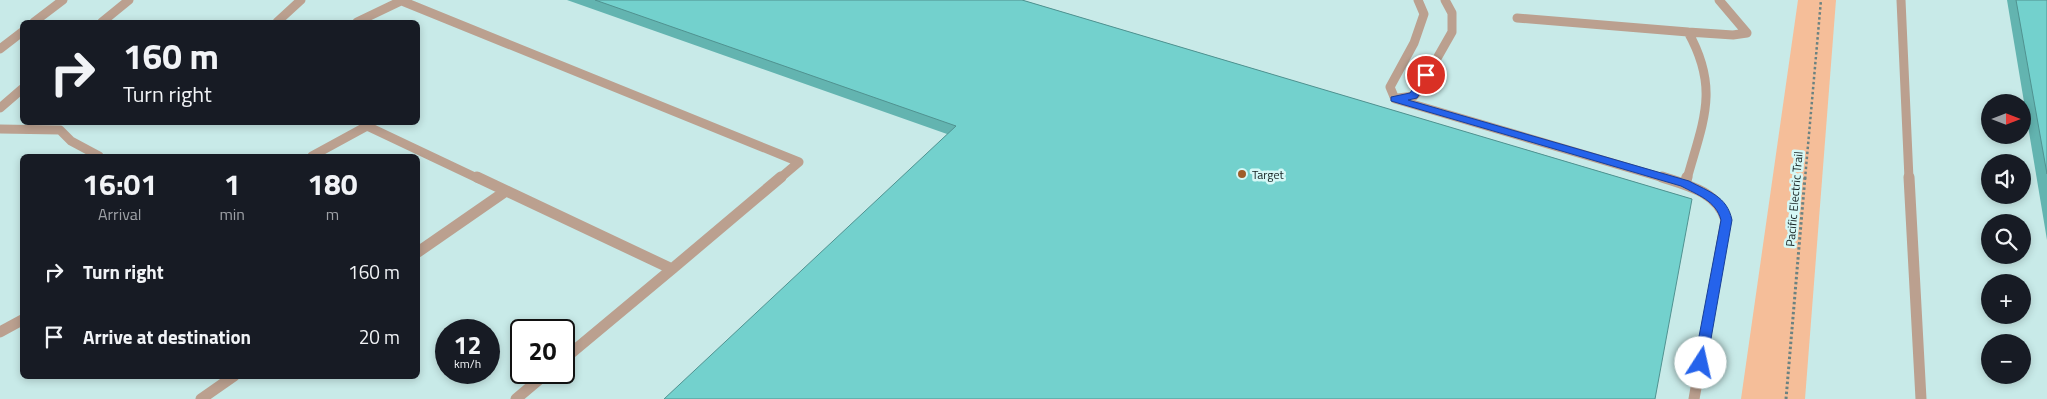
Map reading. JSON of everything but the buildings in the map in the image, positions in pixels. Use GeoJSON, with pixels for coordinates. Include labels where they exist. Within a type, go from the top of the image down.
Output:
{"type":"FeatureCollection","features":[{"type":"Feature","properties":{"kind":"lane"},"geometry":{"type":"LineString","coordinates":[[37,20],[64,0]]}},
{"type":"Feature","properties":{"kind":"lane"},"geometry":{"type":"LineString","coordinates":[[104,20],[129,0]]}},
{"type":"Feature","properties":{"kind":"lane"},"geometry":{"type":"LineString","coordinates":[[279,20],[301,0]]}},
{"type":"Feature","properties":{"kind":"lane"},"geometry":{"type":"LineString","coordinates":[[361,20],[402,0],[799,162],[575,351]]}},
{"type":"Feature","properties":{"kind":"lane"},"geometry":{"type":"LineString","coordinates":[[1395,99],[1390,87],[1414,43],[1424,14],[1418,0]]}},
{"type":"Feature","properties":{"kind":"lane"},"geometry":{"type":"LineString","coordinates":[[1395,99],[1414,96],[1452,32],[1452,13],[1445,0]]}},
{"type":"Feature","properties":{"kind":"lane"},"geometry":{"type":"LineString","coordinates":[[1517,18],[1733,35],[1747,33],[1720,0]]}},
{"type":"Feature","properties":{"kind":"lane"},"geometry":{"type":"LineString","coordinates":[[1901,0],[1902,53],[1921,399]]}},
{"type":"Feature","properties":{"kind":"lane"},"geometry":{"type":"LineString","coordinates":[[1685,184],[1706,102],[1704,68],[1698,50],[1688,32]]}},
{"type":"Feature","properties":{"kind":"lane"},"geometry":{"type":"LineString","coordinates":[[0,49],[20,34]]}},
{"type":"Feature","properties":{"kind":"lane"},"geometry":{"type":"LineString","coordinates":[[0,108],[20,92]]}},
{"type":"Feature","properties":{"kind":"lane"},"geometry":{"type":"LineString","coordinates":[[1395,99],[1685,184],[1716,200],[1724,209],[1726,220],[1694,399]]}},
{"type":"Feature","properties":{"kind":"lane"},"geometry":{"type":"LineString","coordinates":[[315,154],[362,125]]}},
{"type":"Feature","properties":{"kind":"lane"},"geometry":{"type":"LineString","coordinates":[[366,125],[672,269]]}},
{"type":"Feature","properties":{"kind":"lane"},"geometry":{"type":"LineString","coordinates":[[0,130],[60,130],[71,141],[95,154]]}},
{"type":"Feature","properties":{"kind":"lane"},"geometry":{"type":"LineString","coordinates":[[420,251],[506,191]]}},
{"type":"Feature","properties":{"kind":"lane"},"geometry":{"type":"LineString","coordinates":[[0,332],[20,321]]}},
{"type":"Feature","properties":{"kind":"lane"},"geometry":{"type":"LineString","coordinates":[[201,399],[230,379]]}},
{"type":"Feature","properties":{"kind":"lane"},"geometry":{"type":"LineString","coordinates":[[516,399],[534,384]]}},
{"type":"Feature","properties":{"kind":"path","name":"Pacific Electric Trail"},"geometry":{"type":"LineString","coordinates":[[1786,399],[1820,0]]}},
{"type":"Feature","properties":{"kind":"shaded area"},"geometry":{"type":"Polygon","coordinates":[[[1798,0],[1836,0],[1805,399],[1741,399],[1798,0]]]}},
{"type":"Feature","properties":{"kind":"place","name":"Target"},"geometry":{"type":"Point","coordinates":[1242,174]}},
{"type":"Feature","properties":{"kind":"route"},"geometry":{"type":"LineString","coordinates":[[1426,75],[1414,96],[1395,99],[1685,184],[1716,200],[1724,209],[1726,220],[1701,363]]}}]}
